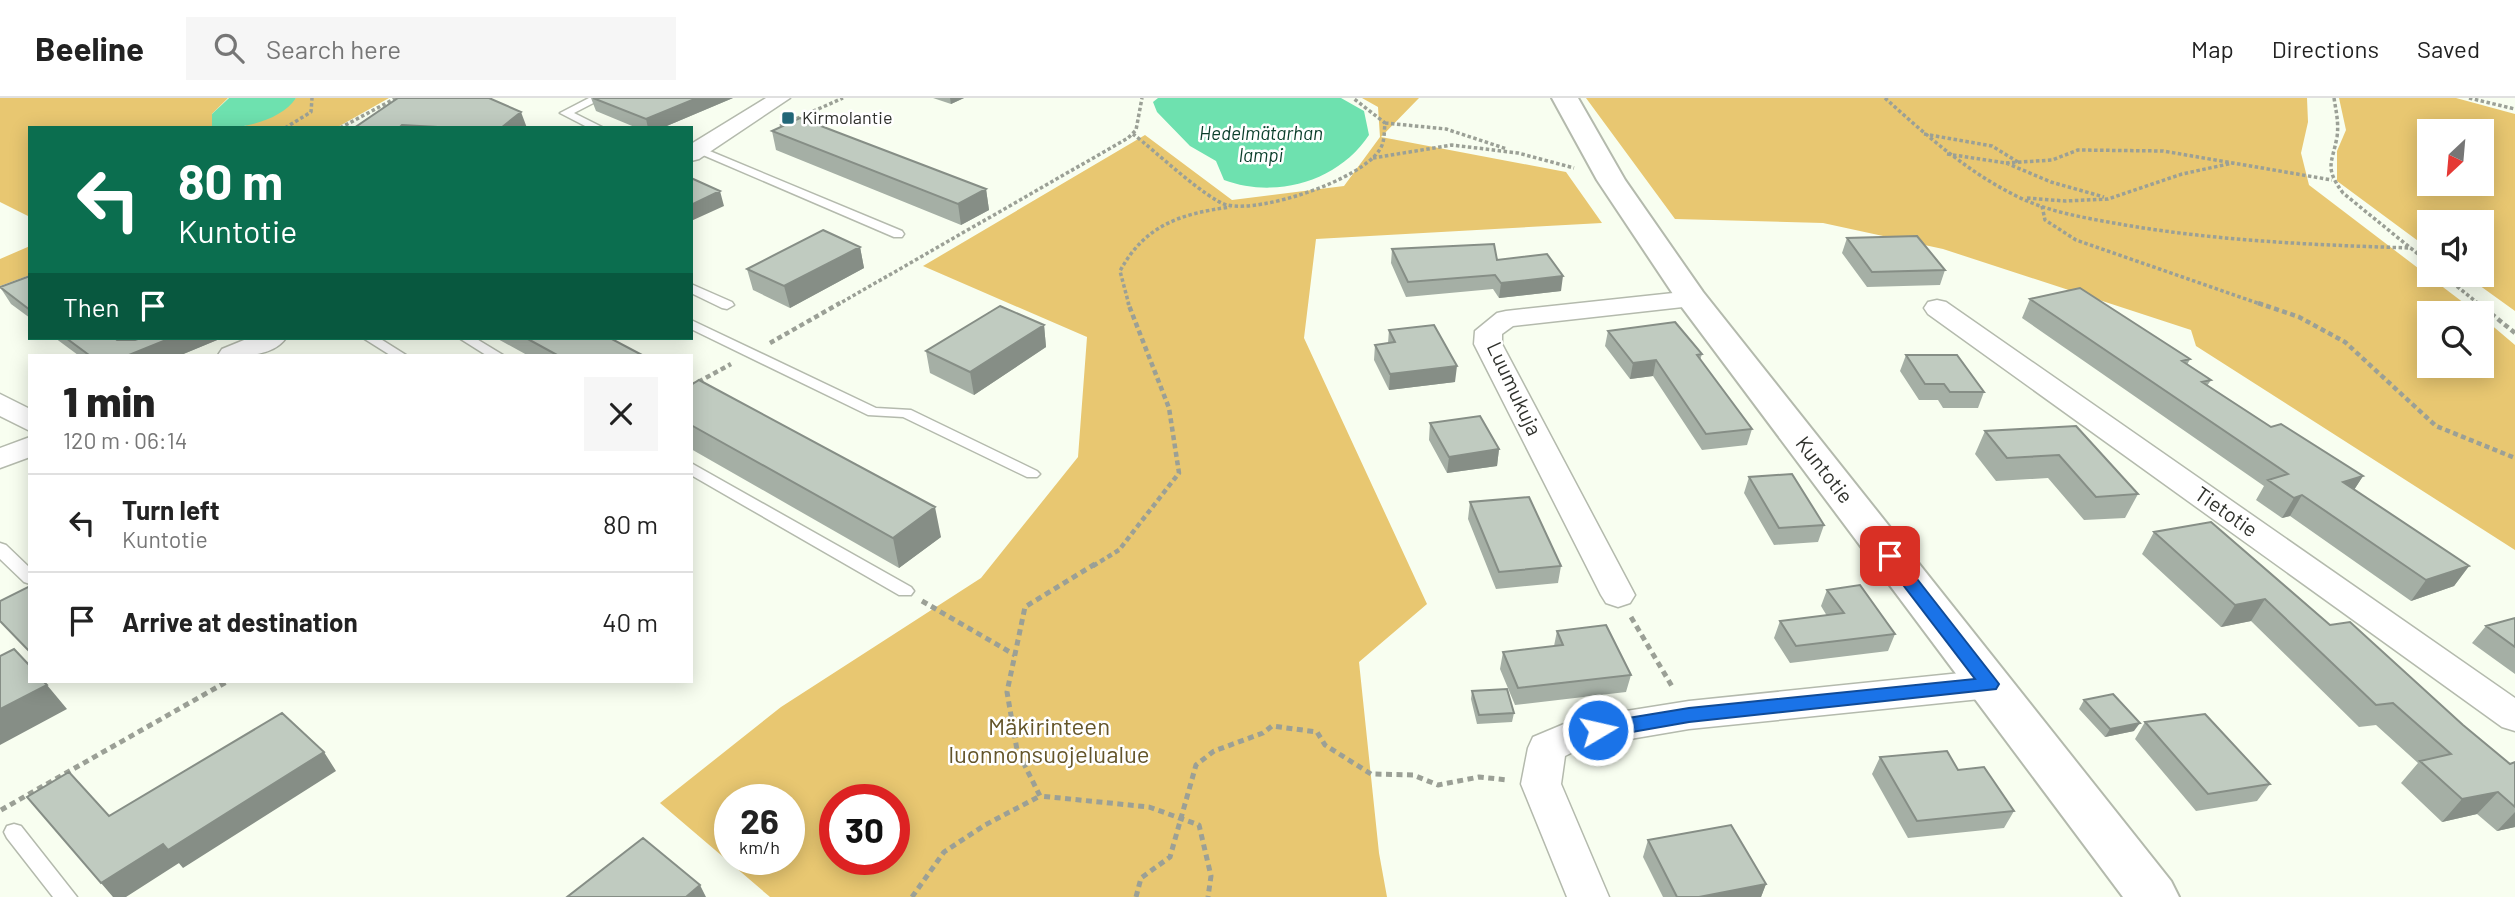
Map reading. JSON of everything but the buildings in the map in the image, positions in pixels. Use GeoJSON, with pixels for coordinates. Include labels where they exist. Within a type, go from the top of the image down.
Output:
{"type":"FeatureCollection","features":[{"type":"Feature","properties":{"kind":"street"},"geometry":{"type":"LineString","coordinates":[[696,152],[780,98]]}},
{"type":"Feature","properties":{"kind":"street","name":"Kuntotie"},"geometry":{"type":"LineString","coordinates":[[1564,98],[1611,180],[1692,299],[2153,897]]}},
{"type":"Feature","properties":{"kind":"street","name":"Luumukuja"},"geometry":{"type":"LineString","coordinates":[[1618,595],[1488,344],[1488,331],[1506,319],[1692,299]]}},
{"type":"Feature","properties":{"kind":"street","name":"Tietotie"},"geometry":{"type":"LineString","coordinates":[[1937,308],[2515,717]]}},
{"type":"Feature","properties":{"kind":"street"},"geometry":{"type":"LineString","coordinates":[[0,403],[28,421]]}},
{"type":"Feature","properties":{"kind":"street"},"geometry":{"type":"LineString","coordinates":[[0,459],[28,447]]}},
{"type":"Feature","properties":{"kind":"street"},"geometry":{"type":"LineString","coordinates":[[1588,897],[1541,784],[1548,748],[1576,734],[1689,715],[1990,684]]}},
{"type":"Feature","properties":{"kind":"lane"},"geometry":{"type":"LineString","coordinates":[[594,126],[565,113],[598,98]]}},
{"type":"Feature","properties":{"kind":"lane"},"geometry":{"type":"LineString","coordinates":[[696,152],[898,233]]}},
{"type":"Feature","properties":{"kind":"lane"},"geometry":{"type":"LineString","coordinates":[[693,289],[727,305]]}},
{"type":"Feature","properties":{"kind":"lane"},"geometry":{"type":"LineString","coordinates":[[693,325],[873,412],[906,414],[1032,474]]}},
{"type":"Feature","properties":{"kind":"lane"},"geometry":{"type":"LineString","coordinates":[[373,340],[397,354]]}},
{"type":"Feature","properties":{"kind":"lane"},"geometry":{"type":"LineString","coordinates":[[470,340],[494,354]]}},
{"type":"Feature","properties":{"kind":"lane"},"geometry":{"type":"LineString","coordinates":[[693,469],[905,591]]}},
{"type":"Feature","properties":{"kind":"lane"},"geometry":{"type":"LineString","coordinates":[[0,548],[28,576]]}},
{"type":"Feature","properties":{"kind":"lane"},"geometry":{"type":"LineString","coordinates":[[14,832],[66,897]]}},
{"type":"Feature","properties":{"kind":"path"},"geometry":{"type":"LineString","coordinates":[[288,126],[311,112],[312,98]]}},
{"type":"Feature","properties":{"kind":"path"},"geometry":{"type":"LineString","coordinates":[[344,126],[396,98]]}},
{"type":"Feature","properties":{"kind":"path"},"geometry":{"type":"LineString","coordinates":[[693,385],[891,275],[1133,134],[1142,98]]}},
{"type":"Feature","properties":{"kind":"path"},"geometry":{"type":"LineString","coordinates":[[1353,98],[1385,123],[1446,129],[1518,153],[1586,171]]}},
{"type":"Feature","properties":{"kind":"path"},"geometry":{"type":"LineString","coordinates":[[1885,98],[1947,154],[2019,197],[2076,216],[2166,233],[2283,244],[2411,248]]}},
{"type":"Feature","properties":{"kind":"path"},"geometry":{"type":"LineString","coordinates":[[2334,98],[2338,128],[2329,167],[2332,180],[2343,193],[2417,253]]}},
{"type":"Feature","properties":{"kind":"path"},"geometry":{"type":"LineString","coordinates":[[2469,98],[2515,109]]}},
{"type":"Feature","properties":{"kind":"path"},"geometry":{"type":"LineString","coordinates":[[1040,796],[1017,750],[1007,692],[1026,607],[1119,550],[1179,473],[1169,408],[1126,298],[1120,271],[1136,244],[1166,224],[1202,211],[1257,206],[1335,181],[1372,158],[1380,149],[1385,123]]}},
{"type":"Feature","properties":{"kind":"path"},"geometry":{"type":"LineString","coordinates":[[1133,134],[1177,168],[1205,197],[1230,207]]}},
{"type":"Feature","properties":{"kind":"path"},"geometry":{"type":"LineString","coordinates":[[1924,134],[1992,146],[2018,162]]}},
{"type":"Feature","properties":{"kind":"path"},"geometry":{"type":"LineString","coordinates":[[1372,158],[1452,145],[1518,153]]}},
{"type":"Feature","properties":{"kind":"path"},"geometry":{"type":"LineString","coordinates":[[1947,154],[2006,163],[2052,160],[2078,150],[2163,151],[2332,180]]}},
{"type":"Feature","properties":{"kind":"path"},"geometry":{"type":"LineString","coordinates":[[2006,163],[2051,182],[2108,199]]}},
{"type":"Feature","properties":{"kind":"path"},"geometry":{"type":"LineString","coordinates":[[2019,197],[2065,201],[2108,199],[2182,174],[2234,163]]}},
{"type":"Feature","properties":{"kind":"path"},"geometry":{"type":"LineString","coordinates":[[2042,205],[2045,220],[2076,240],[2299,317],[2345,342],[2437,426],[2515,458]]}},
{"type":"Feature","properties":{"kind":"path"},"geometry":{"type":"LineString","coordinates":[[2458,287],[2515,333]]}},
{"type":"Feature","properties":{"kind":"path"},"geometry":{"type":"LineString","coordinates":[[905,591],[1015,655]]}},
{"type":"Feature","properties":{"kind":"path"},"geometry":{"type":"LineString","coordinates":[[1618,595],[1689,715]]}},
{"type":"Feature","properties":{"kind":"path"},"geometry":{"type":"LineString","coordinates":[[0,811],[224,683]]}},
{"type":"Feature","properties":{"kind":"path"},"geometry":{"type":"LineString","coordinates":[[1136,897],[1141,878],[1170,857],[1196,765],[1214,751],[1264,733],[1272,726],[1317,732],[1325,745],[1371,774],[1413,775],[1438,785],[1479,777],[1541,784]]}},
{"type":"Feature","properties":{"kind":"path"},"geometry":{"type":"LineString","coordinates":[[912,897],[923,887],[936,860],[976,831],[1040,796],[1149,807],[1199,825],[1211,876],[1208,897]]}},
{"type":"Feature","properties":{"kind":"green space"},"geometry":{"type":"Polygon","coordinates":[[[0,98],[228,98],[212,114],[212,126],[28,126],[28,216],[0,202],[0,98]]]}},
{"type":"Feature","properties":{"kind":"green space"},"geometry":{"type":"Polygon","coordinates":[[[296,98],[389,98],[340,126],[244,126],[270,117],[296,98]]]}},
{"type":"Feature","properties":{"kind":"green space","name":"Mäkirinteen luonnonsuojelualue"},"geometry":{"type":"Polygon","coordinates":[[[1362,98],[1419,98],[1381,137],[1566,172],[1602,223],[1316,239],[1304,338],[1427,604],[1359,662],[1379,853],[1387,897],[770,897],[744,875],[805,875],[805,784],[714,784],[714,849],[660,803],[781,707],[981,578],[1078,457],[1087,337],[923,266],[1145,135],[1232,200],[1344,186],[1380,137],[1378,107],[1362,98]]]}},
{"type":"Feature","properties":{"kind":"green space"},"geometry":{"type":"Polygon","coordinates":[[[1586,98],[2307,98],[2308,122],[2301,153],[2309,185],[2417,267],[2417,287],[2443,287],[2461,301],[2417,301],[2417,378],[2494,378],[2494,327],[2515,345],[2515,550],[2196,346],[2191,330],[1943,249],[1823,223],[1675,219],[1586,98]]]}},
{"type":"Feature","properties":{"kind":"green space"},"geometry":{"type":"Polygon","coordinates":[[[2339,98],[2456,98],[2515,114],[2515,311],[2482,287],[2494,287],[2494,210],[2417,210],[2417,240],[2337,181],[2337,151],[2346,130],[2339,98]]]}},
{"type":"Feature","properties":{"kind":"green space"},"geometry":{"type":"Polygon","coordinates":[[[28,247],[28,276],[0,286],[0,259],[28,247]]]}},
{"type":"Feature","properties":{"kind":"water"},"geometry":{"type":"Polygon","coordinates":[[[229,98],[296,98],[280,113],[246,126],[212,126],[212,114],[229,98]]]}},
{"type":"Feature","properties":{"kind":"water","name":"Hedelmätarhan lampi"},"geometry":{"type":"Polygon","coordinates":[[[1158,98],[1341,98],[1364,111],[1369,135],[1340,165],[1323,175],[1284,187],[1244,185],[1224,180],[1216,161],[1190,146],[1157,112],[1153,102],[1158,98]]]}},
{"type":"Feature","properties":{"kind":"place","name":"Kirmolantie"},"geometry":{"type":"Point","coordinates":[788,118]}},
{"type":"Feature","properties":{"kind":"route"},"geometry":{"type":"LineString","coordinates":[[1598,730],[1689,715],[1990,684],[1890,556]]}}]}
